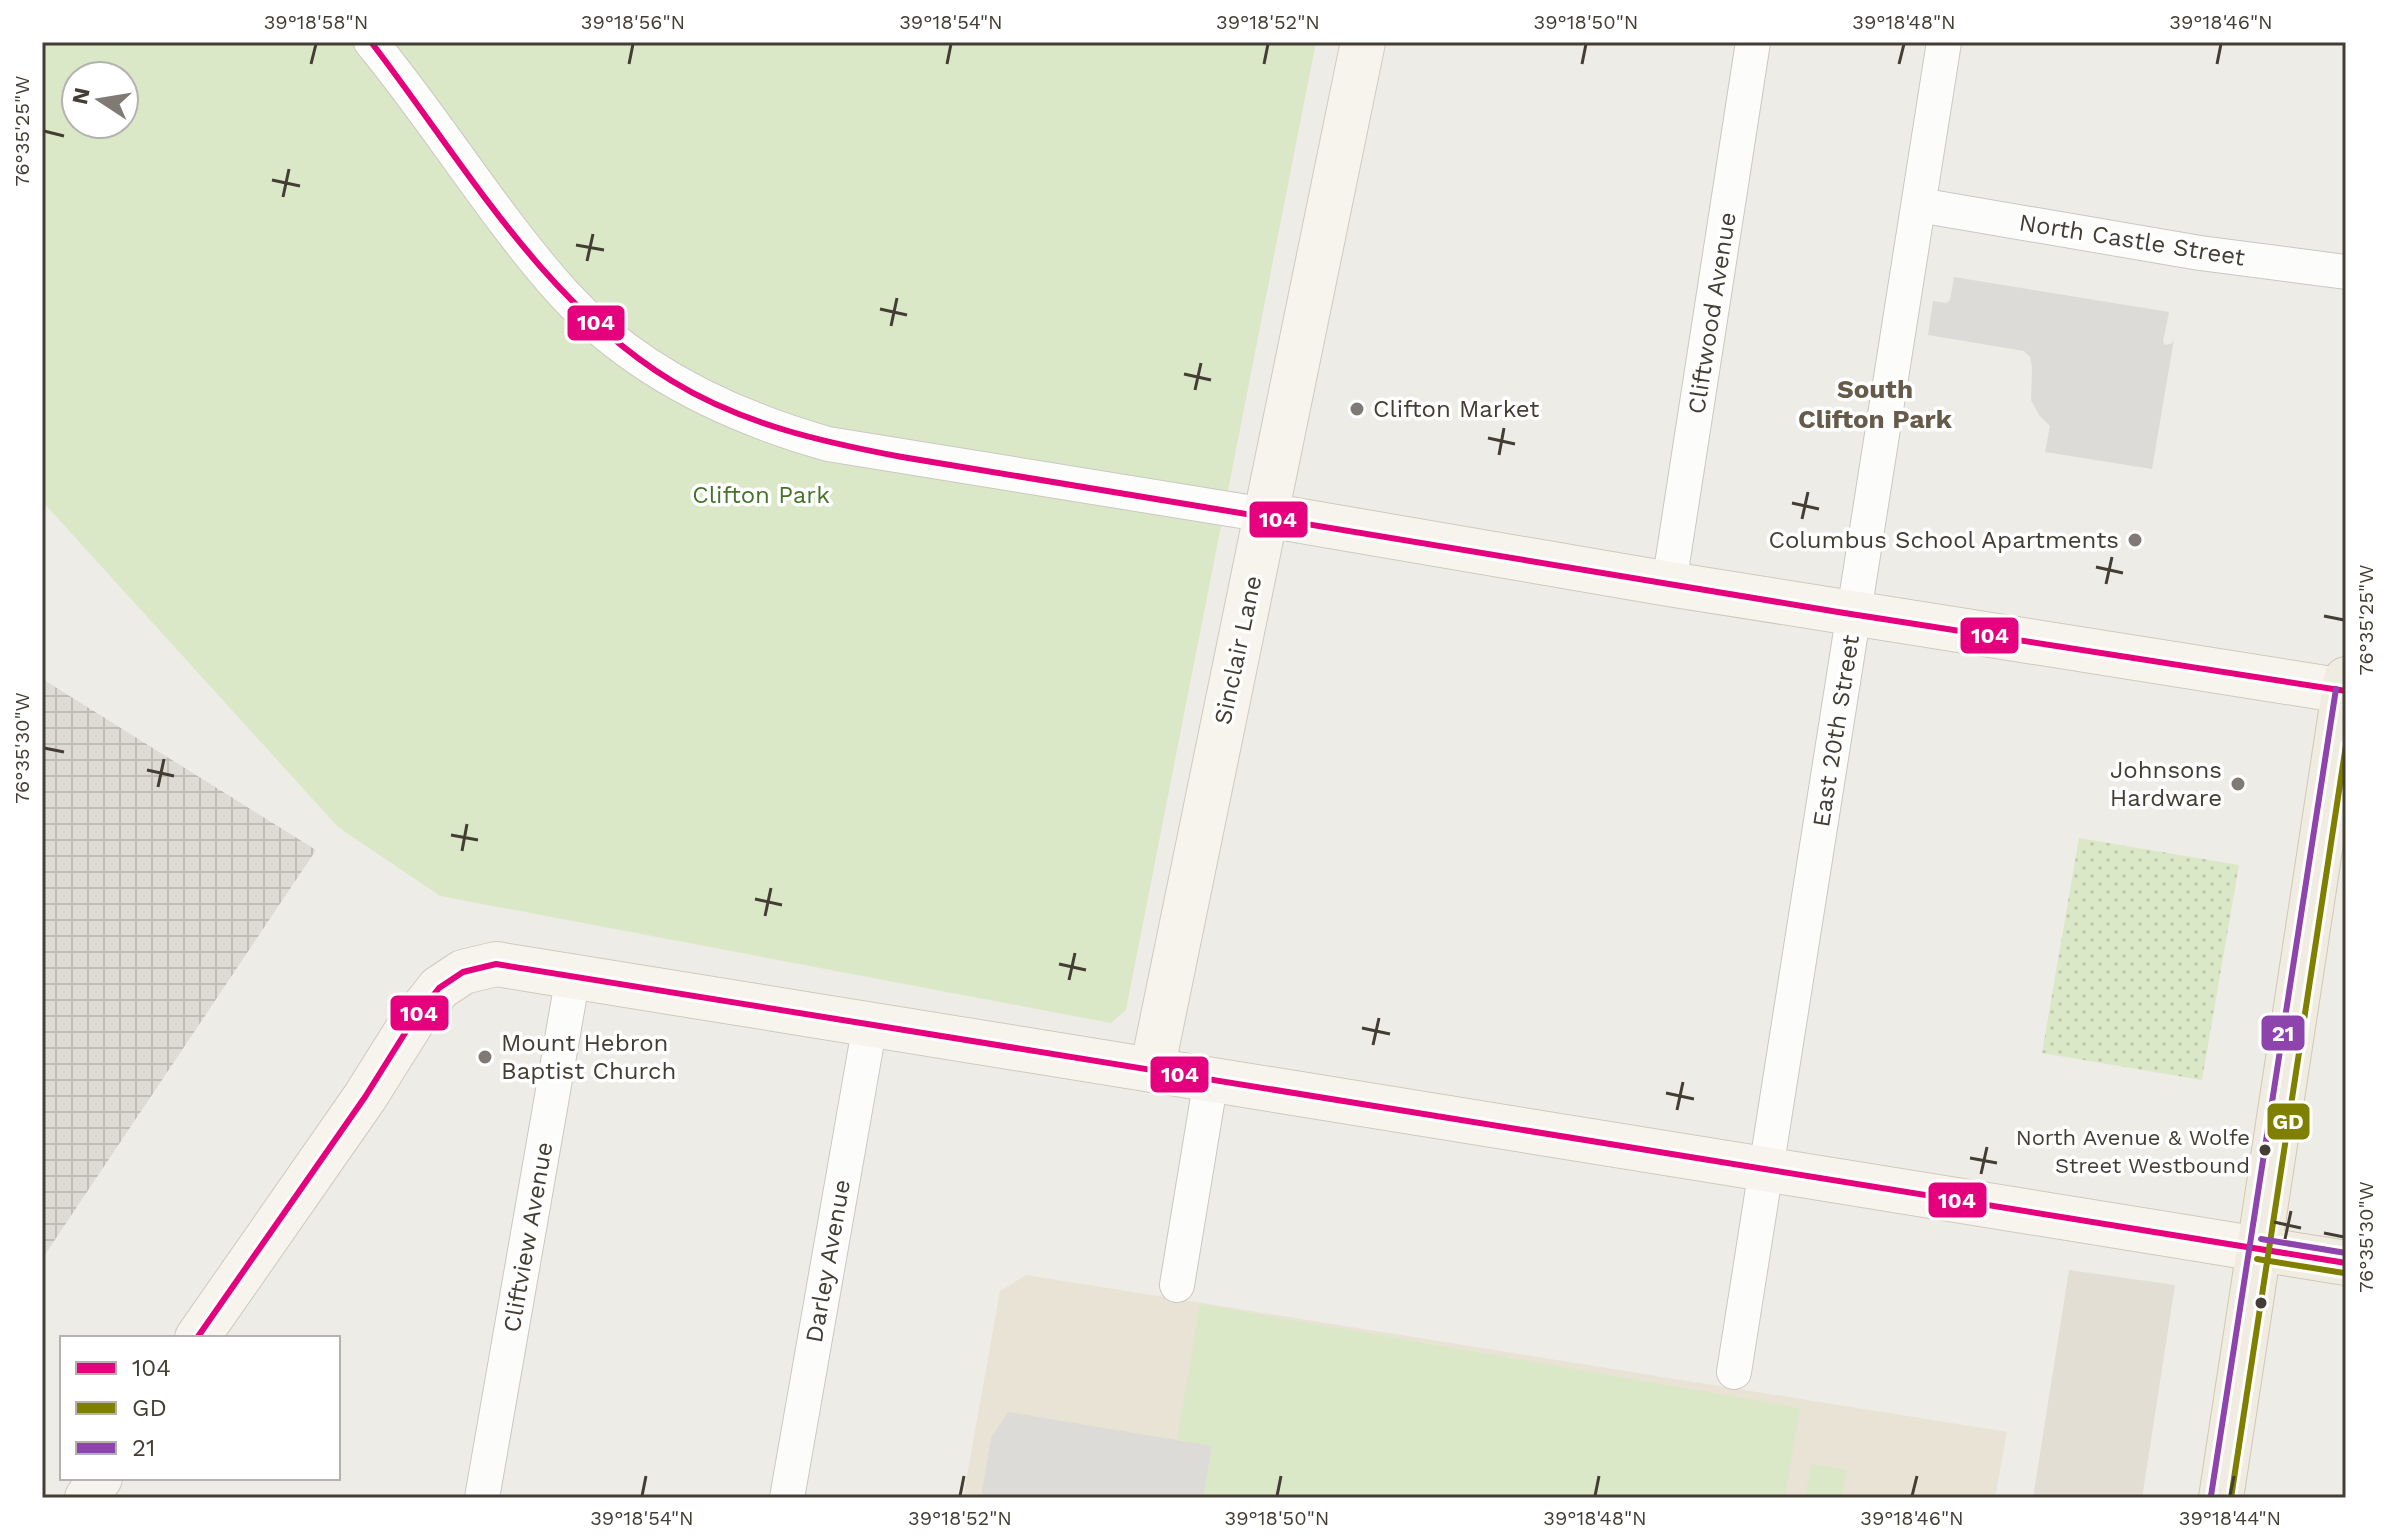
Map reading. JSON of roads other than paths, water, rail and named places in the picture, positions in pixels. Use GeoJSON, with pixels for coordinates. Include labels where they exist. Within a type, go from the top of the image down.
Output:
{"type":"FeatureCollection","features":[{"type":"Feature","properties":{"kind":"main road","name":"Sinclair Lane"},"geometry":{"type":"LineString","coordinates":[[1152,1070],[1363,42]]}},
{"type":"Feature","properties":{"kind":"main road"},"geometry":{"type":"LineString","coordinates":[[1266,515],[1855,614],[2345,687],[2221,1498]]}},
{"type":"Feature","properties":{"kind":"main road"},"geometry":{"type":"LineString","coordinates":[[198,1336],[365,1097],[412,1022],[439,988],[463,972],[496,964],[2346,1263]]}},
{"type":"Feature","properties":{"kind":"main road"},"geometry":{"type":"LineString","coordinates":[[87,1498],[99,1480]]}},
{"type":"Feature","properties":{"kind":"street"},"geometry":{"type":"LineString","coordinates":[[371,42],[564,294],[625,349],[706,399],[758,422],[828,444],[1266,515]]}},
{"type":"Feature","properties":{"kind":"street","name":"Cliftwood Avenue"},"geometry":{"type":"LineString","coordinates":[[1669,584],[1753,42]]}},
{"type":"Feature","properties":{"kind":"street","name":"East 20th Street"},"geometry":{"type":"LineString","coordinates":[[1734,1372],[1944,42]]}},
{"type":"Feature","properties":{"kind":"street","name":"North Castle Street"},"geometry":{"type":"LineString","coordinates":[[1919,205],[2200,253],[2346,272]]}},
{"type":"Feature","properties":{"kind":"street","name":"Cliftview Avenue"},"geometry":{"type":"LineString","coordinates":[[482,1498],[573,976]]}},
{"type":"Feature","properties":{"kind":"street","name":"Darley Avenue"},"geometry":{"type":"LineString","coordinates":[[787,1498],[870,1024]]}},
{"type":"Feature","properties":{"kind":"street"},"geometry":{"type":"LineString","coordinates":[[1177,1285],[1211,1079]]}},
{"type":"Feature","properties":{"kind":"street"},"geometry":{"type":"LineString","coordinates":[[459,1498],[490,1453]]}},
{"type":"Feature","properties":{"kind":"place","name":"Clifton Market"},"geometry":{"type":"Point","coordinates":[1357,409]}},
{"type":"Feature","properties":{"kind":"place","name":"Columbus School Apartments"},"geometry":{"type":"Point","coordinates":[2135,540]}},
{"type":"Feature","properties":{"kind":"place","name":"Johnsons Hardware"},"geometry":{"type":"Point","coordinates":[2238,784]}},
{"type":"Feature","properties":{"kind":"place","name":"Mount Hebron Baptist Church"},"geometry":{"type":"Point","coordinates":[485,1057]}},
{"type":"Feature","properties":{"kind":"place","name":"North Avenue & Wolfe Street Westbound"},"geometry":{"type":"Point","coordinates":[2265,1150]}},
{"type":"Feature","properties":{"kind":"district","name":"South Clifton Park"},"geometry":{"type":"Point","coordinates":[1875,404]}},
{"type":"Feature","properties":{"kind":"park label","name":"Clifton Park"},"geometry":{"type":"Point","coordinates":[761,495]}}]}
